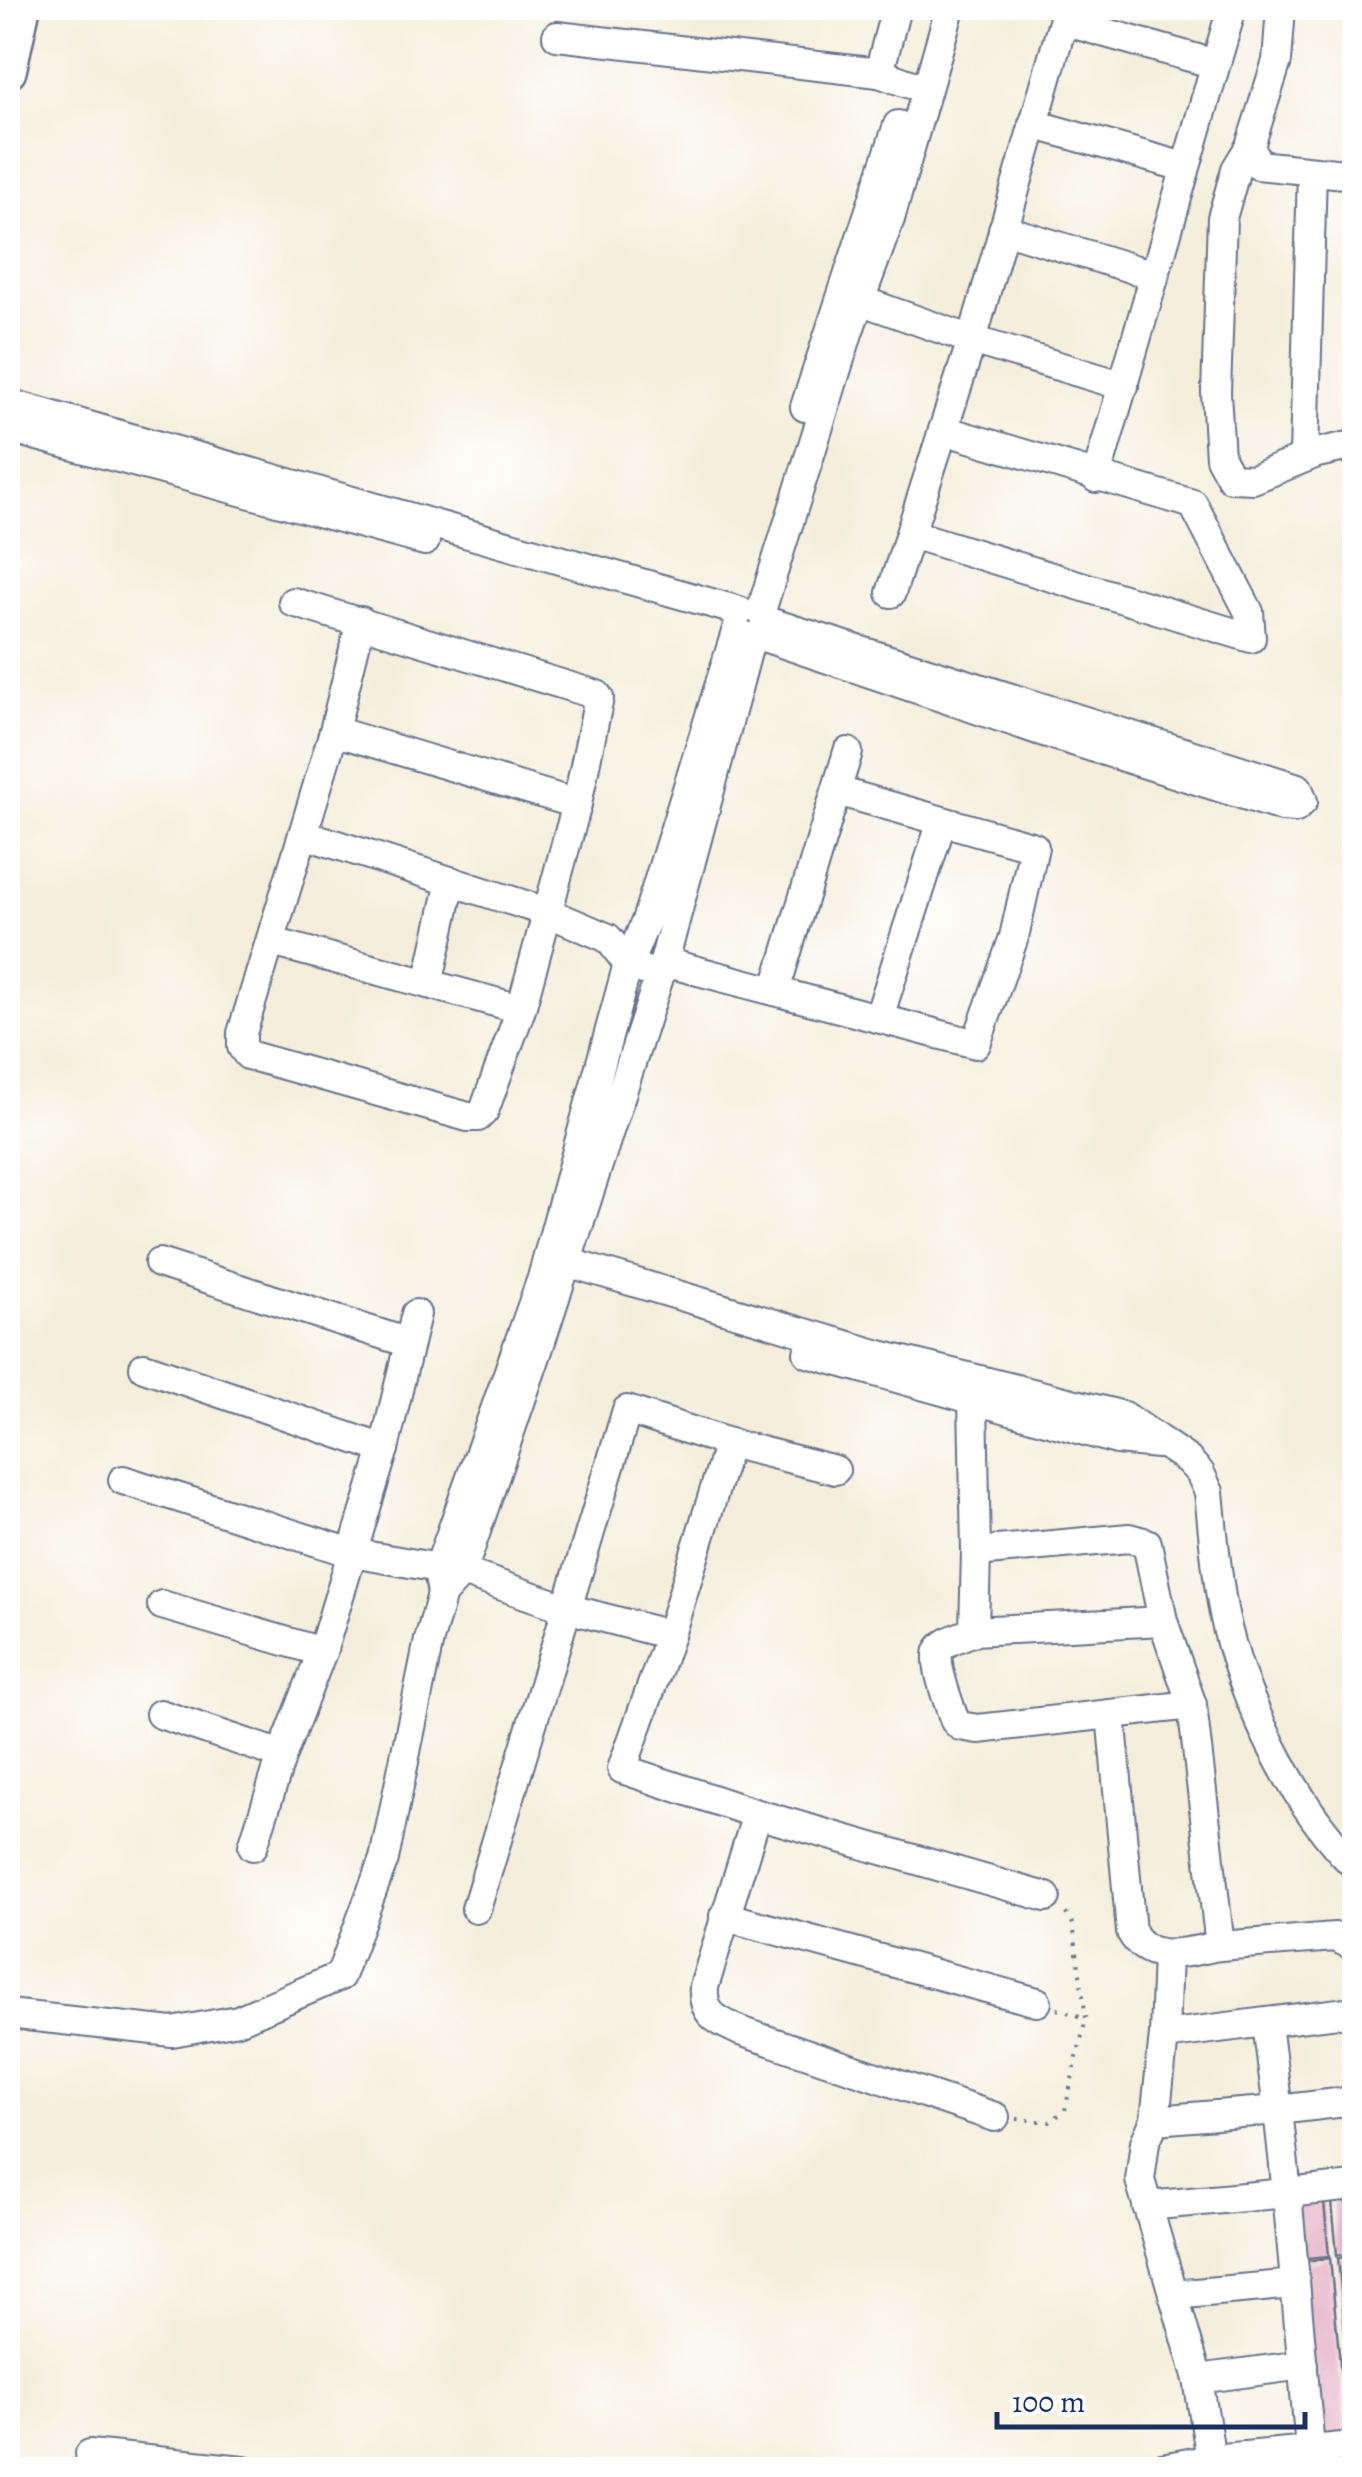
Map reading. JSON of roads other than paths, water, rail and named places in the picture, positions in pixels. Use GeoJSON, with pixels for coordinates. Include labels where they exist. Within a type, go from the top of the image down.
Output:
{"type":"FeatureCollection","features":[{"type":"Feature","properties":{"kind":"main road"},"geometry":{"type":"LineString","coordinates":[[8,71],[22,8]]}},
{"type":"Feature","properties":{"kind":"street"},"geometry":{"type":"LineString","coordinates":[[879,73],[896,8]]}},
{"type":"Feature","properties":{"kind":"street"},"geometry":{"type":"LineString","coordinates":[[851,297],[930,8]]}},
{"type":"Feature","properties":{"kind":"street"},"geometry":{"type":"LineString","coordinates":[[8,2014],[172,2032],[238,2020],[340,1976],[384,1859],[429,1640],[447,1579],[662,968],[659,924],[749,622],[820,353],[890,219],[950,8]]}},
{"type":"Feature","properties":{"kind":"street"},"geometry":{"type":"LineString","coordinates":[[1096,478],[1232,8]]}},
{"type":"Feature","properties":{"kind":"street"},"geometry":{"type":"LineString","coordinates":[[1281,8],[1277,61],[1250,146],[1236,168],[1222,218],[1216,394],[1220,458],[1230,478],[1254,479],[1304,458],[1354,446]]}},
{"type":"Feature","properties":{"kind":"street"},"geometry":{"type":"LineString","coordinates":[[892,593],[972,340],[1066,14],[1215,64]]}},
{"type":"Feature","properties":{"kind":"street"},"geometry":{"type":"LineString","coordinates":[[557,36],[879,73],[910,84]]}},
{"type":"Feature","properties":{"kind":"street"},"geometry":{"type":"LineString","coordinates":[[1033,124],[1184,168]]}},
{"type":"Feature","properties":{"kind":"street"},"geometry":{"type":"LineString","coordinates":[[1250,146],[1258,165],[1354,175]]}},
{"type":"Feature","properties":{"kind":"street"},"geometry":{"type":"LineString","coordinates":[[1304,458],[1312,171]]}},
{"type":"Feature","properties":{"kind":"street"},"geometry":{"type":"LineString","coordinates":[[1004,230],[1153,275]]}},
{"type":"Feature","properties":{"kind":"street"},"geometry":{"type":"LineString","coordinates":[[851,297],[972,340],[1124,386]]}},
{"type":"Feature","properties":{"kind":"street"},"geometry":{"type":"LineString","coordinates":[[8,403],[749,622],[1298,788],[1302,801],[1296,808],[1282,807],[1041,731],[749,622],[8,428]]}},
{"type":"Feature","properties":{"kind":"street"},"geometry":{"type":"LineString","coordinates":[[911,534],[1251,638],[1249,612],[1193,504],[943,430]]}},
{"type":"Feature","properties":{"kind":"street"},"geometry":{"type":"LineString","coordinates":[[293,602],[361,621],[597,695],[599,698],[577,804],[520,1009],[484,1111],[478,1117],[248,1055],[242,1047],[242,1033],[334,730],[361,621]]}},
{"type":"Feature","properties":{"kind":"street"},"geometry":{"type":"LineString","coordinates":[[334,730],[577,804]]}},
{"type":"Feature","properties":{"kind":"street"},"geometry":{"type":"LineString","coordinates":[[774,991],[848,752]]}},
{"type":"Feature","properties":{"kind":"street"},"geometry":{"type":"LineString","coordinates":[[303,834],[547,912],[608,938],[628,964],[774,991],[976,1044],[1014,937],[1034,846],[837,791]]}},
{"type":"Feature","properties":{"kind":"street"},"geometry":{"type":"LineString","coordinates":[[879,1017],[942,822]]}},
{"type":"Feature","properties":{"kind":"street"},"geometry":{"type":"LineString","coordinates":[[428,984],[450,881]]}},
{"type":"Feature","properties":{"kind":"street"},"geometry":{"type":"LineString","coordinates":[[608,938],[659,924]]}},
{"type":"Feature","properties":{"kind":"street"},"geometry":{"type":"LineString","coordinates":[[554,1270],[628,964],[659,924]]}},
{"type":"Feature","properties":{"kind":"street"},"geometry":{"type":"LineString","coordinates":[[272,942],[520,1009]]}},
{"type":"Feature","properties":{"kind":"street"},"geometry":{"type":"LineString","coordinates":[[159,1263],[408,1343]]}},
{"type":"Feature","properties":{"kind":"street"},"geometry":{"type":"LineString","coordinates":[[554,1270],[880,1376],[1118,1440],[1160,1444]]}},
{"type":"Feature","properties":{"kind":"street"},"geometry":{"type":"LineString","coordinates":[[554,1270],[1124,1416],[1188,1460],[1208,1492],[1224,1613],[1241,1673],[1298,1794],[1354,1865]]}},
{"type":"Feature","properties":{"kind":"street"},"geometry":{"type":"LineString","coordinates":[[254,1846],[352,1554],[384,1448],[416,1314]]}},
{"type":"Feature","properties":{"kind":"street"},"geometry":{"type":"LineString","coordinates":[[144,1367],[384,1448]]}},
{"type":"Feature","properties":{"kind":"street"},"geometry":{"type":"LineString","coordinates":[[973,1399],[974,1632]]}},
{"type":"Feature","properties":{"kind":"street"},"geometry":{"type":"LineString","coordinates":[[476,1909],[627,1410],[729,1443],[835,1470]]}},
{"type":"Feature","properties":{"kind":"street"},"geometry":{"type":"LineString","coordinates":[[729,1443],[670,1634],[622,1770],[757,1814],[1046,1897]]}},
{"type":"Feature","properties":{"kind":"street"},"geometry":{"type":"LineString","coordinates":[[123,1480],[352,1554],[670,1634]]}},
{"type":"Feature","properties":{"kind":"street"},"geometry":{"type":"LineString","coordinates":[[976,1552],[1128,1538],[1147,1543],[1163,1622],[1192,1705],[1220,1946]]}},
{"type":"Feature","properties":{"kind":"street"},"geometry":{"type":"LineString","coordinates":[[162,1605],[322,1652]]}},
{"type":"Feature","properties":{"kind":"street"},"geometry":{"type":"LineString","coordinates":[[1163,1622],[974,1632],[941,1647],[938,1664],[955,1721],[960,1726],[978,1729],[1192,1705]]}},
{"type":"Feature","properties":{"kind":"street"},"geometry":{"type":"LineString","coordinates":[[160,1714],[282,1755]]}},
{"type":"Feature","properties":{"kind":"street"},"geometry":{"type":"LineString","coordinates":[[1110,1714],[1131,1932],[1138,1945],[1150,1952],[1167,1954],[1334,1937],[1354,1946]]}},
{"type":"Feature","properties":{"kind":"street"},"geometry":{"type":"LineString","coordinates":[[757,1814],[704,1987],[703,2002],[716,2020],[816,2058],[995,2117]]}},
{"type":"Feature","properties":{"kind":"street"},"geometry":{"type":"LineString","coordinates":[[724,1916],[1037,2002]]}},
{"type":"Feature","properties":{"kind":"street"},"geometry":{"type":"LineString","coordinates":[[1167,1954],[1155,2120],[1145,2142],[1140,2180],[1198,2379],[1212,2459]]}},
{"type":"Feature","properties":{"kind":"street"},"geometry":{"type":"LineString","coordinates":[[1164,2034],[1354,2011]]}},
{"type":"Feature","properties":{"kind":"street"},"geometry":{"type":"LineString","coordinates":[[1267,2024],[1311,2459]]}},
{"type":"Feature","properties":{"kind":"street"},"geometry":{"type":"LineString","coordinates":[[1155,2120],[1354,2102]]}},
{"type":"Feature","properties":{"kind":"street"},"geometry":{"type":"LineString","coordinates":[[1147,2206],[1354,2186]]}},
{"type":"Feature","properties":{"kind":"street"},"geometry":{"type":"LineString","coordinates":[[1174,2295],[1296,2284]]}},
{"type":"Feature","properties":{"kind":"street"},"geometry":{"type":"LineString","coordinates":[[1198,2379],[1303,2366]]}},
{"type":"Feature","properties":{"kind":"street"},"geometry":{"type":"LineString","coordinates":[[1151,2470],[1212,2459],[1311,2459],[1354,2446]]}},
{"type":"Feature","properties":{"kind":"street"},"geometry":{"type":"LineString","coordinates":[[90,2454],[243,2470]]}}]}
